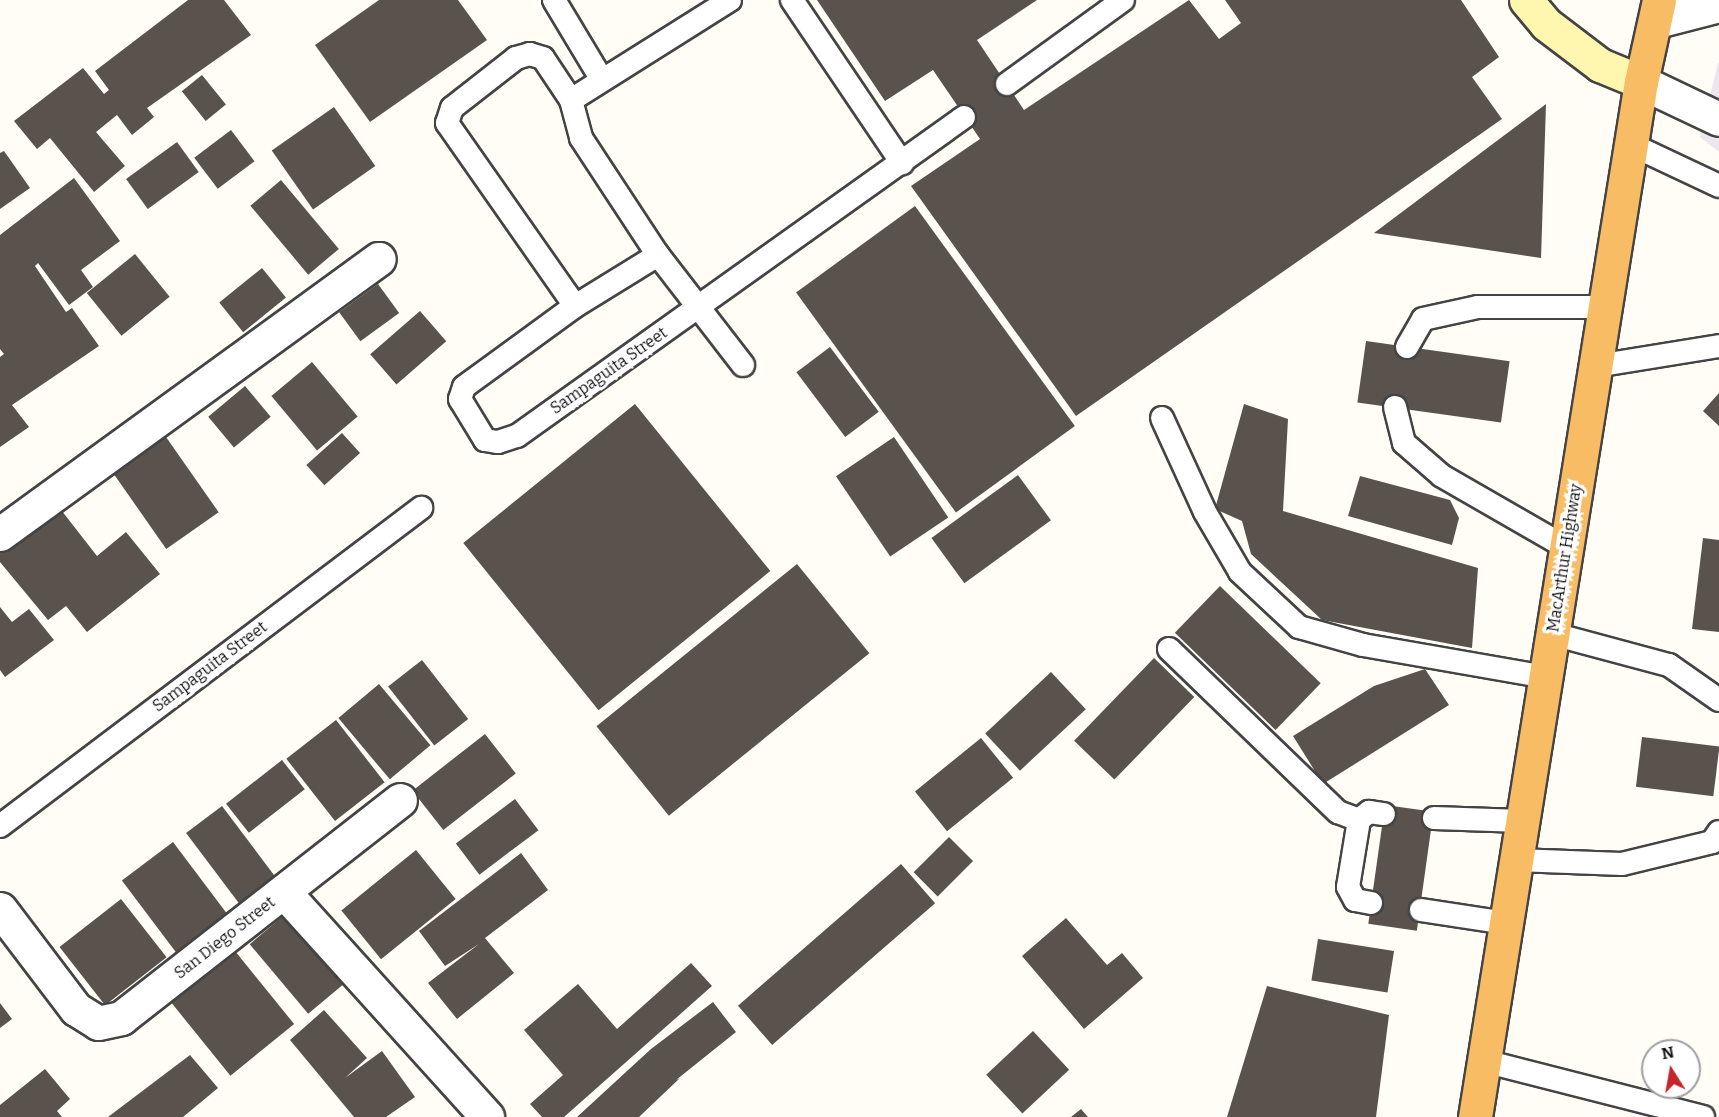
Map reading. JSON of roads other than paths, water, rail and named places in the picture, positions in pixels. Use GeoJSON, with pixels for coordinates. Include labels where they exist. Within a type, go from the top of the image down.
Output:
{"type":"FeatureCollection","features":[{"type":"Feature","properties":{"kind":"highway","name":"MacArthur Highway"},"geometry":{"type":"LineString","coordinates":[[1475,1117],[1641,82],[1658,10]]}},
{"type":"Feature","properties":{"kind":"main road"},"geometry":{"type":"LineString","coordinates":[[1526,0],[1546,24],[1600,65],[1641,82]]}},
{"type":"Feature","properties":{"kind":"street"},"geometry":{"type":"LineString","coordinates":[[1658,10],[1719,5]]}},
{"type":"Feature","properties":{"kind":"street"},"geometry":{"type":"LineString","coordinates":[[1641,82],[1719,119]]}},
{"type":"Feature","properties":{"kind":"street"},"geometry":{"type":"LineString","coordinates":[[0,534],[379,259]]}},
{"type":"Feature","properties":{"kind":"street"},"geometry":{"type":"LineString","coordinates":[[284,892],[400,800]]}},
{"type":"Feature","properties":{"kind":"street","name":"San Diego Street"},"geometry":{"type":"LineString","coordinates":[[0,909],[76,1009],[98,1023],[121,1018],[284,892],[472,1112]]}},
{"type":"Feature","properties":{"kind":"lane"},"geometry":{"type":"LineString","coordinates":[[554,0],[602,80]]}},
{"type":"Feature","properties":{"kind":"lane"},"geometry":{"type":"LineString","coordinates":[[571,100],[730,0]]}},
{"type":"Feature","properties":{"kind":"lane"},"geometry":{"type":"LineString","coordinates":[[792,0],[902,163]]}},
{"type":"Feature","properties":{"kind":"lane"},"geometry":{"type":"LineString","coordinates":[[1007,84],[1123,0]]}},
{"type":"Feature","properties":{"kind":"lane"},"geometry":{"type":"LineString","coordinates":[[657,255],[575,306],[447,123],[452,108],[516,58],[530,54],[543,58],[571,100],[581,138],[657,255],[700,307],[743,365]]}},
{"type":"Feature","properties":{"kind":"lane","name":"Sampaguita Street"},"geometry":{"type":"LineString","coordinates":[[575,306],[464,387],[460,399],[485,440],[498,442],[518,435],[964,117]]}},
{"type":"Feature","properties":{"kind":"lane"},"geometry":{"type":"LineString","coordinates":[[1632,145],[1719,186]]}},
{"type":"Feature","properties":{"kind":"lane"},"geometry":{"type":"LineString","coordinates":[[1407,346],[1423,319],[1478,307],[1606,307]]}},
{"type":"Feature","properties":{"kind":"lane"},"geometry":{"type":"LineString","coordinates":[[1596,366],[1719,346]]}},
{"type":"Feature","properties":{"kind":"lane"},"geometry":{"type":"LineString","coordinates":[[1395,407],[1404,443],[1442,476],[1567,548]]}},
{"type":"Feature","properties":{"kind":"lane"},"geometry":{"type":"LineString","coordinates":[[1162,418],[1205,512],[1240,572],[1299,627],[1363,645],[1546,676]]}},
{"type":"Feature","properties":{"kind":"lane","name":"Sampaguita Street"},"geometry":{"type":"LineString","coordinates":[[0,826],[421,508]]}},
{"type":"Feature","properties":{"kind":"lane"},"geometry":{"type":"LineString","coordinates":[[1553,634],[1669,665],[1719,700]]}},
{"type":"Feature","properties":{"kind":"lane"},"geometry":{"type":"LineString","coordinates":[[1169,649],[1338,812],[1359,820]]}},
{"type":"Feature","properties":{"kind":"lane"},"geometry":{"type":"LineString","coordinates":[[1371,903],[1355,900],[1348,887],[1359,820],[1369,812],[1384,814]]}},
{"type":"Feature","properties":{"kind":"lane"},"geometry":{"type":"LineString","coordinates":[[1434,818],[1522,821]]}},
{"type":"Feature","properties":{"kind":"lane"},"geometry":{"type":"LineString","coordinates":[[1516,860],[1622,864],[1712,842],[1719,832]]}},
{"type":"Feature","properties":{"kind":"lane"},"geometry":{"type":"LineString","coordinates":[[1421,910],[1506,923]]}},
{"type":"Feature","properties":{"kind":"lane"},"geometry":{"type":"LineString","coordinates":[[1484,1061],[1703,1117]]}}]}
